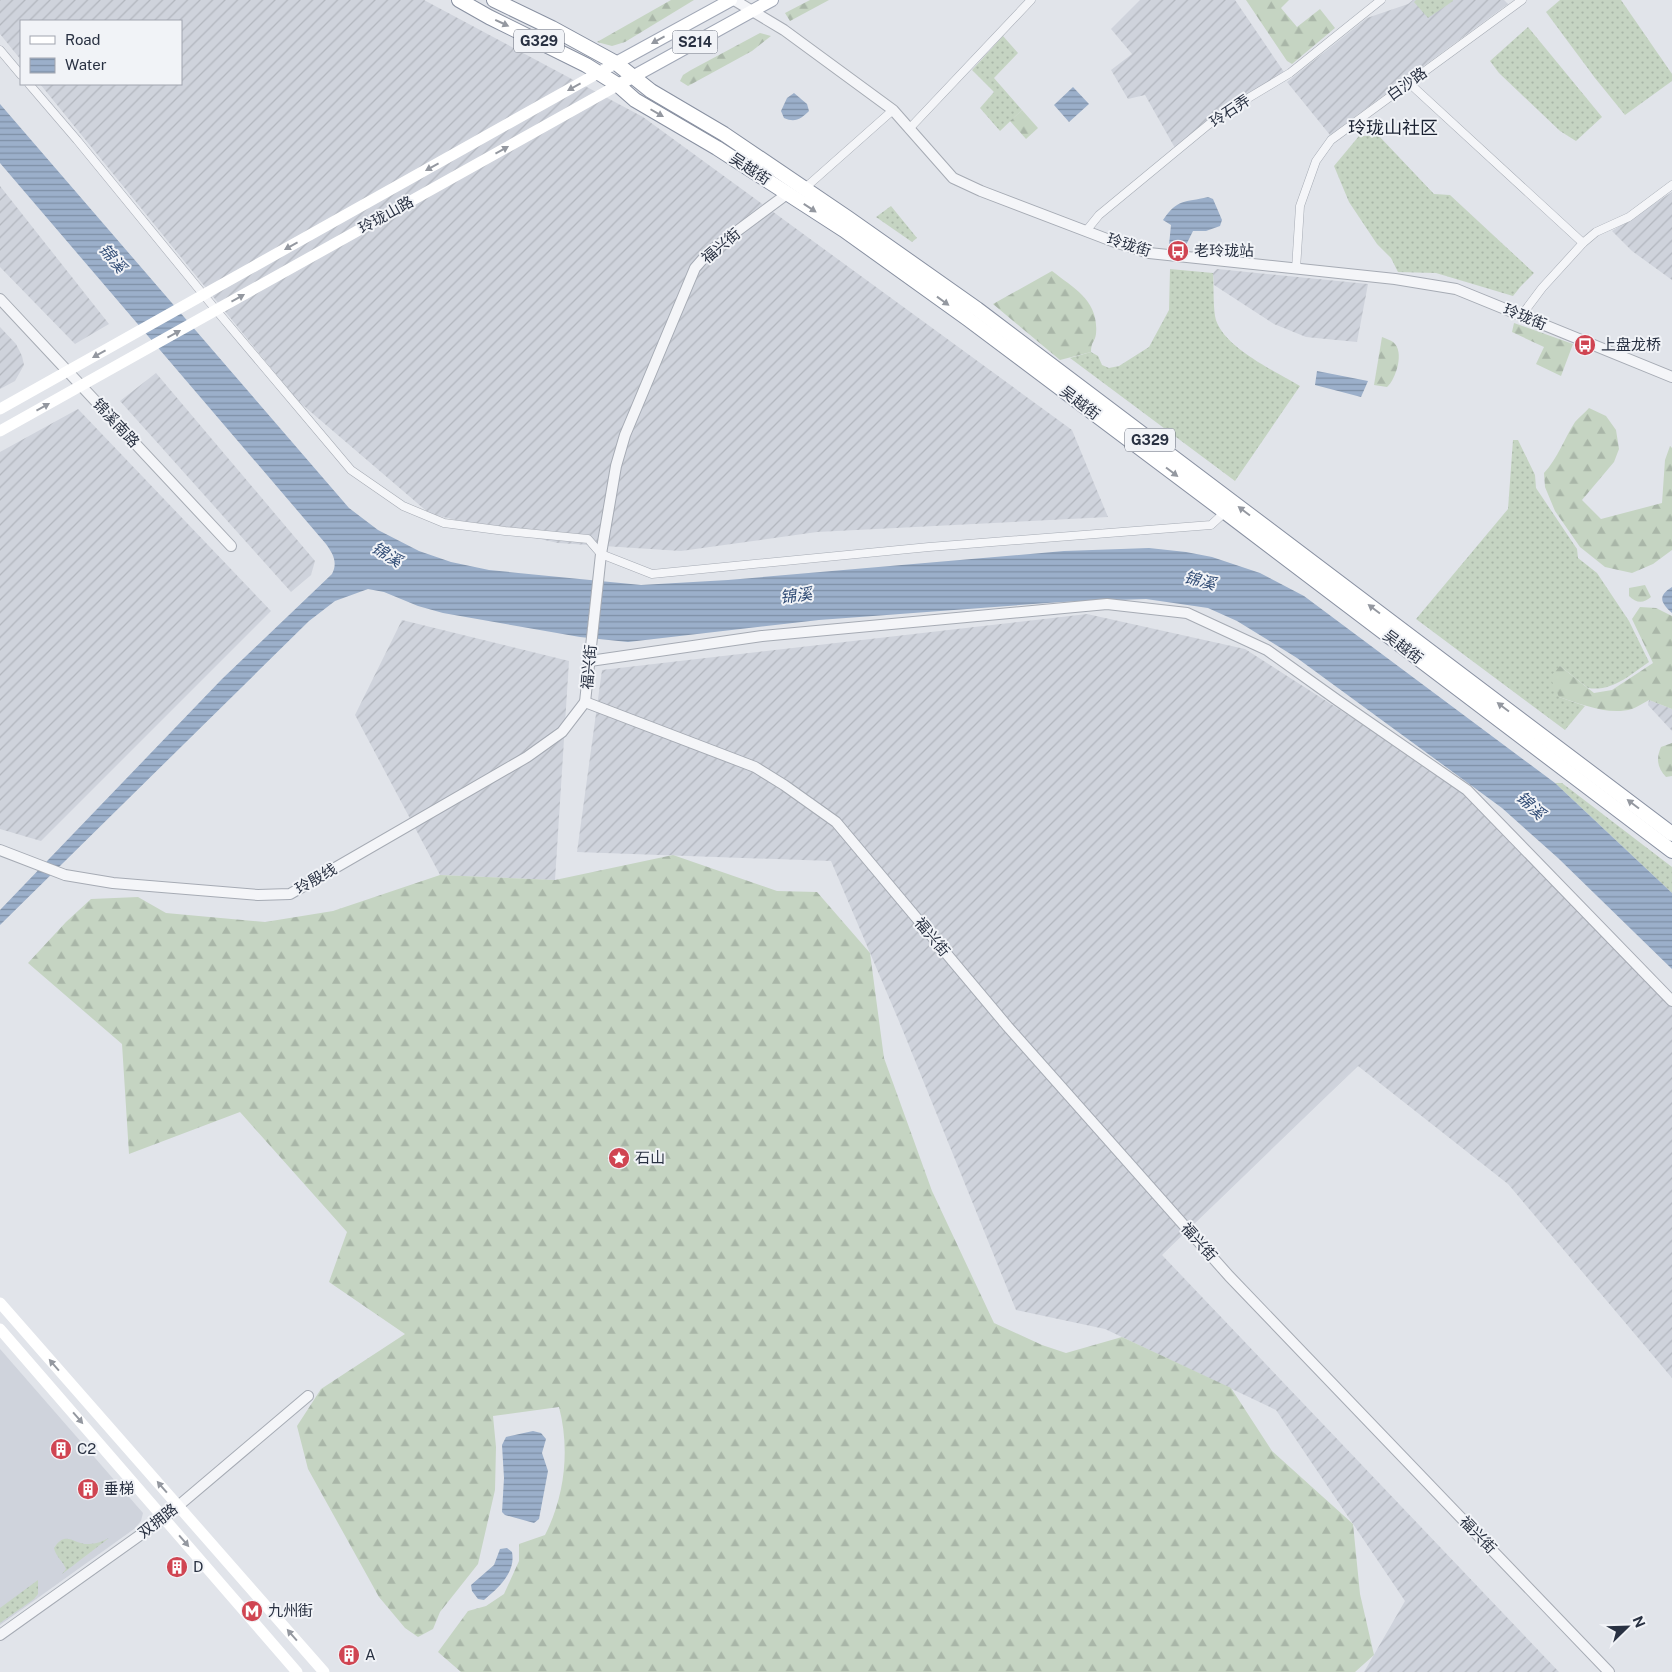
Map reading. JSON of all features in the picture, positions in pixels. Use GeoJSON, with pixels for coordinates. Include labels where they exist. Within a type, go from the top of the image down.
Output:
{"type":"FeatureCollection","features":[{"type":"Feature","properties":{"kind":"highway","name":"吴越街"},"geometry":{"type":"LineString","coordinates":[[459,0],[586,65],[618,85],[635,100],[717,148],[844,230],[1226,512],[1672,851]]}},
{"type":"Feature","properties":{"kind":"highway","name":"吴越街"},"geometry":{"type":"LineString","coordinates":[[494,0],[552,28],[616,63],[651,91],[724,134],[805,188],[977,309],[1672,834]]}},
{"type":"Feature","properties":{"kind":"main road","name":"玲珑山路"},"geometry":{"type":"LineString","coordinates":[[0,409],[616,63],[733,0]]}},
{"type":"Feature","properties":{"kind":"main road","name":"玲珑山路"},"geometry":{"type":"LineString","coordinates":[[0,431],[772,0]]}},
{"type":"Feature","properties":{"kind":"main road"},"geometry":{"type":"LineString","coordinates":[[0,1303],[324,1672]]}},
{"type":"Feature","properties":{"kind":"main road"},"geometry":{"type":"LineString","coordinates":[[0,1328],[297,1672]]}},
{"type":"Feature","properties":{"kind":"street","name":"玲珑街"},"geometry":{"type":"LineString","coordinates":[[733,0],[784,30],[892,110],[953,178],[975,189],[1149,253],[1395,278],[1456,290],[1672,376]]}},
{"type":"Feature","properties":{"kind":"street"},"geometry":{"type":"LineString","coordinates":[[909,129],[1031,0]]}},
{"type":"Feature","properties":{"kind":"street","name":"玲石弄"},"geometry":{"type":"LineString","coordinates":[[1086,231],[1099,215],[1208,125],[1230,109],[1290,73],[1381,0]]}},
{"type":"Feature","properties":{"kind":"street","name":"白沙路"},"geometry":{"type":"LineString","coordinates":[[1296,269],[1300,206],[1316,161],[1331,140],[1522,0]]}},
{"type":"Feature","properties":{"kind":"street"},"geometry":{"type":"LineString","coordinates":[[0,50],[20,74]]}},
{"type":"Feature","properties":{"kind":"street"},"geometry":{"type":"LineString","coordinates":[[1409,82],[1583,243]]}},
{"type":"Feature","properties":{"kind":"street"},"geometry":{"type":"LineString","coordinates":[[29,85],[77,140],[216,310],[351,470],[403,506],[444,523],[588,539],[601,554],[652,574],[929,547],[1211,525],[1226,512]]}},
{"type":"Feature","properties":{"kind":"street"},"geometry":{"type":"LineString","coordinates":[[805,188],[892,110]]}},
{"type":"Feature","properties":{"kind":"street"},"geometry":{"type":"LineString","coordinates":[[1521,316],[1542,288],[1583,243],[1596,232],[1630,217],[1672,185]]}},
{"type":"Feature","properties":{"kind":"street","name":"福兴街"},"geometry":{"type":"LineString","coordinates":[[787,194],[709,252],[695,268],[625,435],[616,466],[601,554],[585,702],[755,767],[836,822],[1008,1027],[1229,1276],[1610,1672]]}},
{"type":"Feature","properties":{"kind":"street","name":"锦溪南路"},"geometry":{"type":"LineString","coordinates":[[0,299],[232,546]]}},
{"type":"Feature","properties":{"kind":"street"},"geometry":{"type":"LineString","coordinates":[[590,661],[762,636],[1108,604],[1188,614],[1267,650],[1467,790],[1672,1001]]}},
{"type":"Feature","properties":{"kind":"street","name":"玲殷线"},"geometry":{"type":"LineString","coordinates":[[0,850],[65,875],[113,883],[258,895],[290,894],[526,757],[562,732],[585,702]]}},
{"type":"Feature","properties":{"kind":"street","name":"双拥路"},"geometry":{"type":"LineString","coordinates":[[0,1634],[164,1518],[308,1396]]}},
{"type":"Feature","properties":{"kind":"shaded area"},"geometry":{"type":"Polygon","coordinates":[[[0,0],[424,0],[643,117],[1072,430],[1108,517],[817,532],[681,551],[558,543],[430,514],[298,401],[41,85],[182,85],[182,20],[20,20],[20,59],[0,34],[0,0]]]}},
{"type":"Feature","properties":{"kind":"shaded area"},"geometry":{"type":"Polygon","coordinates":[[[1140,0],[1235,0],[1284,72],[1222,110],[1175,148],[1145,95],[1128,99],[1111,70],[1132,54],[1111,29],[1140,0]]]}},
{"type":"Feature","properties":{"kind":"shaded area"},"geometry":{"type":"Polygon","coordinates":[[[1413,0],[1504,0],[1508,4],[1330,135],[1287,82],[1367,18],[1408,4],[1413,0]]]}},
{"type":"Feature","properties":{"kind":"shaded area"},"geometry":{"type":"Polygon","coordinates":[[[0,186],[109,324],[75,344],[0,267],[0,186]]]}},
{"type":"Feature","properties":{"kind":"shaded area"},"geometry":{"type":"Polygon","coordinates":[[[1672,192],[1672,280],[1632,251],[1612,231],[1672,192]]]}},
{"type":"Feature","properties":{"kind":"shaded area"},"geometry":{"type":"Polygon","coordinates":[[[1217,269],[1368,284],[1357,342],[1306,337],[1274,324],[1214,285],[1213,273],[1217,269]]]}},
{"type":"Feature","properties":{"kind":"shaded area"},"geometry":{"type":"Polygon","coordinates":[[[0,327],[16,344],[24,365],[15,381],[0,389],[0,327]]]}},
{"type":"Feature","properties":{"kind":"shaded area"},"geometry":{"type":"Polygon","coordinates":[[[156,373],[315,561],[311,575],[291,592],[120,401],[156,373]]]}},
{"type":"Feature","properties":{"kind":"shaded area"},"geometry":{"type":"Polygon","coordinates":[[[78,409],[271,611],[41,841],[0,829],[0,452],[78,409]]]}},
{"type":"Feature","properties":{"kind":"shaded area"},"geometry":{"type":"Polygon","coordinates":[[[1087,614],[1245,649],[1479,799],[1672,1005],[1672,1378],[1508,1184],[1358,1066],[1162,1255],[1559,1672],[1364,1672],[1405,1601],[1276,1410],[1105,1329],[1016,1310],[901,1026],[831,861],[577,852],[602,670],[1087,614]]]}},
{"type":"Feature","properties":{"kind":"shaded area"},"geometry":{"type":"Polygon","coordinates":[[[402,620],[569,661],[555,880],[440,875],[355,715],[402,620]]]}},
{"type":"Feature","properties":{"kind":"shaded area"},"geometry":{"type":"Polygon","coordinates":[[[1649,700],[1672,709],[1672,731],[1648,705],[1649,700]]]}},
{"type":"Feature","properties":{"kind":"shaded area"},"geometry":{"type":"Polygon","coordinates":[[[0,1349],[143,1513],[141,1521],[134,1529],[0,1625],[0,1349]]]}},
{"type":"Feature","properties":{"kind":"green space"},"geometry":{"type":"Polygon","coordinates":[[[671,0],[694,0],[625,42],[612,46],[597,42],[671,0]]]}},
{"type":"Feature","properties":{"kind":"green space"},"geometry":{"type":"Polygon","coordinates":[[[810,0],[829,0],[790,21],[785,13],[810,0]]]}},
{"type":"Feature","properties":{"kind":"green space"},"geometry":{"type":"Polygon","coordinates":[[[1246,0],[1289,0],[1281,8],[1297,27],[1320,9],[1335,28],[1292,64],[1287,61],[1246,0]]]}},
{"type":"Feature","properties":{"kind":"green space"},"geometry":{"type":"Polygon","coordinates":[[[1416,0],[1453,1],[1428,18],[1414,2],[1416,0]]]}},
{"type":"Feature","properties":{"kind":"green space"},"geometry":{"type":"Polygon","coordinates":[[[1560,0],[1621,0],[1672,74],[1672,81],[1625,115],[1546,12],[1560,0]]]}},
{"type":"Feature","properties":{"kind":"green space"},"geometry":{"type":"Polygon","coordinates":[[[1528,27],[1602,117],[1576,141],[1560,131],[1499,73],[1490,61],[1528,27]]]}},
{"type":"Feature","properties":{"kind":"green space"},"geometry":{"type":"Polygon","coordinates":[[[760,33],[771,36],[752,51],[688,86],[680,81],[683,75],[691,70],[760,33]]]}},
{"type":"Feature","properties":{"kind":"green space"},"geometry":{"type":"Polygon","coordinates":[[[1003,36],[1018,53],[994,78],[1022,110],[1000,131],[980,108],[994,92],[972,70],[1003,36]]]}},
{"type":"Feature","properties":{"kind":"green space"},"geometry":{"type":"Polygon","coordinates":[[[1022,110],[1038,128],[1026,139],[1010,121],[1022,110]]]}},
{"type":"Feature","properties":{"kind":"green space"},"geometry":{"type":"Polygon","coordinates":[[[1359,136],[1379,136],[1434,194],[1450,195],[1534,273],[1513,296],[1436,273],[1398,272],[1391,258],[1377,244],[1349,202],[1334,166],[1359,136]]]}},
{"type":"Feature","properties":{"kind":"green space"},"geometry":{"type":"Polygon","coordinates":[[[891,206],[917,238],[912,242],[876,217],[891,206]]]}},
{"type":"Feature","properties":{"kind":"green space"},"geometry":{"type":"Polygon","coordinates":[[[1170,269],[1213,273],[1215,316],[1219,327],[1227,337],[1250,357],[1300,386],[1235,481],[1070,358],[1091,352],[1098,356],[1102,365],[1109,368],[1119,366],[1149,347],[1169,310],[1170,269]]]}},
{"type":"Feature","properties":{"kind":"green space"},"geometry":{"type":"Polygon","coordinates":[[[1052,271],[1084,297],[1094,313],[1096,334],[1091,352],[1060,360],[993,304],[1052,271]]]}},
{"type":"Feature","properties":{"kind":"green space"},"geometry":{"type":"Polygon","coordinates":[[[1514,323],[1573,344],[1561,376],[1536,364],[1544,347],[1512,332],[1514,323]]]}},
{"type":"Feature","properties":{"kind":"green space"},"geometry":{"type":"Polygon","coordinates":[[[1382,337],[1397,346],[1399,358],[1396,372],[1387,387],[1374,385],[1382,337]]]}},
{"type":"Feature","properties":{"kind":"green space"},"geometry":{"type":"Polygon","coordinates":[[[1589,408],[1606,416],[1616,430],[1619,449],[1614,462],[1582,500],[1601,519],[1662,503],[1665,460],[1670,446],[1672,448],[1672,550],[1653,564],[1632,573],[1605,567],[1580,547],[1555,511],[1545,487],[1544,473],[1557,455],[1575,422],[1589,408]]]}},
{"type":"Feature","properties":{"kind":"green space"},"geometry":{"type":"Polygon","coordinates":[[[1513,440],[1518,440],[1535,475],[1536,488],[1577,549],[1578,558],[1597,573],[1629,621],[1649,662],[1613,685],[1597,689],[1588,688],[1560,666],[1559,697],[1585,706],[1565,730],[1416,619],[1508,509],[1513,440]]]}},
{"type":"Feature","properties":{"kind":"green space"},"geometry":{"type":"Polygon","coordinates":[[[1645,585],[1651,597],[1640,602],[1629,596],[1629,588],[1645,585]]]}},
{"type":"Feature","properties":{"kind":"green space"},"geometry":{"type":"Polygon","coordinates":[[[1640,607],[1656,608],[1672,616],[1672,709],[1649,700],[1632,709],[1614,711],[1586,706],[1559,697],[1550,677],[1560,666],[1594,693],[1612,690],[1653,663],[1632,619],[1640,607]]]}},
{"type":"Feature","properties":{"kind":"green space"},"geometry":{"type":"Polygon","coordinates":[[[1672,743],[1672,776],[1666,777],[1659,766],[1658,755],[1661,747],[1672,743]]]}},
{"type":"Feature","properties":{"kind":"green space"},"geometry":{"type":"Polygon","coordinates":[[[1555,783],[1562,783],[1672,867],[1672,893],[1555,783]]]}},
{"type":"Feature","properties":{"kind":"green space"},"geometry":{"type":"Polygon","coordinates":[[[673,855],[777,891],[817,892],[870,953],[884,1058],[932,1191],[994,1323],[1042,1345],[1066,1353],[1122,1337],[1231,1388],[1272,1451],[1353,1524],[1360,1594],[1374,1655],[1355,1672],[461,1672],[438,1652],[468,1611],[486,1606],[504,1594],[519,1561],[519,1544],[545,1535],[552,1520],[561,1488],[565,1456],[559,1407],[493,1416],[496,1447],[495,1490],[478,1564],[440,1612],[433,1629],[418,1637],[405,1628],[379,1597],[308,1469],[297,1426],[321,1389],[405,1334],[329,1282],[347,1232],[240,1112],[129,1154],[122,1044],[28,963],[66,922],[91,899],[138,897],[166,913],[265,922],[333,911],[440,875],[555,880],[673,855]]]}},
{"type":"Feature","properties":{"kind":"green space"},"geometry":{"type":"Polygon","coordinates":[[[109,1538],[62,1574],[66,1569],[54,1548],[58,1542],[70,1539],[84,1544],[92,1544],[109,1538]]]}},
{"type":"Feature","properties":{"kind":"green space"},"geometry":{"type":"Polygon","coordinates":[[[38,1580],[38,1594],[34,1599],[0,1623],[0,1608],[38,1580]]]}},
{"type":"Feature","properties":{"kind":"water"},"geometry":{"type":"Polygon","coordinates":[[[1073,87],[1089,104],[1069,122],[1054,105],[1073,87]]]}},
{"type":"Feature","properties":{"kind":"water"},"geometry":{"type":"Polygon","coordinates":[[[794,93],[807,104],[809,111],[800,118],[791,120],[784,118],[781,111],[787,98],[794,93]]]}},
{"type":"Feature","properties":{"kind":"water","name":"锦溪"},"geometry":{"type":"Polygon","coordinates":[[[0,104],[349,508],[378,530],[419,551],[451,562],[489,570],[641,585],[728,580],[1064,551],[1149,548],[1212,557],[1260,573],[1304,596],[1555,783],[1672,893],[1672,969],[1558,858],[1502,808],[1297,658],[1237,621],[1208,608],[1146,599],[1061,602],[819,620],[628,642],[580,637],[443,613],[418,606],[384,592],[368,589],[335,601],[309,621],[0,925],[0,910],[222,679],[332,574],[335,562],[326,544],[0,163],[0,104]]]}},
{"type":"Feature","properties":{"kind":"water"},"geometry":{"type":"Polygon","coordinates":[[[1208,197],[1213,199],[1222,220],[1220,226],[1206,231],[1193,231],[1186,245],[1169,245],[1171,225],[1163,220],[1168,213],[1182,202],[1208,197]]]}},
{"type":"Feature","properties":{"kind":"water"},"geometry":{"type":"Polygon","coordinates":[[[1317,371],[1368,381],[1361,397],[1315,385],[1317,371]]]}},
{"type":"Feature","properties":{"kind":"water"},"geometry":{"type":"Polygon","coordinates":[[[1672,587],[1672,613],[1662,600],[1664,593],[1672,587]]]}},
{"type":"Feature","properties":{"kind":"water"},"geometry":{"type":"Polygon","coordinates":[[[533,1431],[541,1433],[546,1439],[542,1453],[548,1471],[539,1519],[534,1523],[505,1515],[502,1512],[504,1478],[502,1445],[506,1437],[533,1431]]]}},
{"type":"Feature","properties":{"kind":"water"},"geometry":{"type":"Polygon","coordinates":[[[507,1548],[512,1552],[513,1560],[509,1573],[500,1585],[484,1600],[478,1599],[472,1591],[471,1585],[494,1565],[500,1549],[507,1548]]]}},
{"type":"Feature","properties":{"kind":"place","name":"老玲珑站"},"geometry":{"type":"Point","coordinates":[1178,251]}},
{"type":"Feature","properties":{"kind":"place","name":"上盘龙桥"},"geometry":{"type":"Point","coordinates":[1585,345]}},
{"type":"Feature","properties":{"kind":"place","name":"石山"},"geometry":{"type":"Point","coordinates":[619,1158]}},
{"type":"Feature","properties":{"kind":"place","name":"C2"},"geometry":{"type":"Point","coordinates":[61,1449]}},
{"type":"Feature","properties":{"kind":"place","name":"垂梯"},"geometry":{"type":"Point","coordinates":[88,1489]}},
{"type":"Feature","properties":{"kind":"place","name":"D"},"geometry":{"type":"Point","coordinates":[177,1567]}},
{"type":"Feature","properties":{"kind":"place","name":"九州街"},"geometry":{"type":"Point","coordinates":[252,1611]}},
{"type":"Feature","properties":{"kind":"place","name":"A"},"geometry":{"type":"Point","coordinates":[349,1655]}},
{"type":"Feature","properties":{"kind":"district","name":"玲珑山社区"},"geometry":{"type":"Point","coordinates":[1393,128]}}]}
